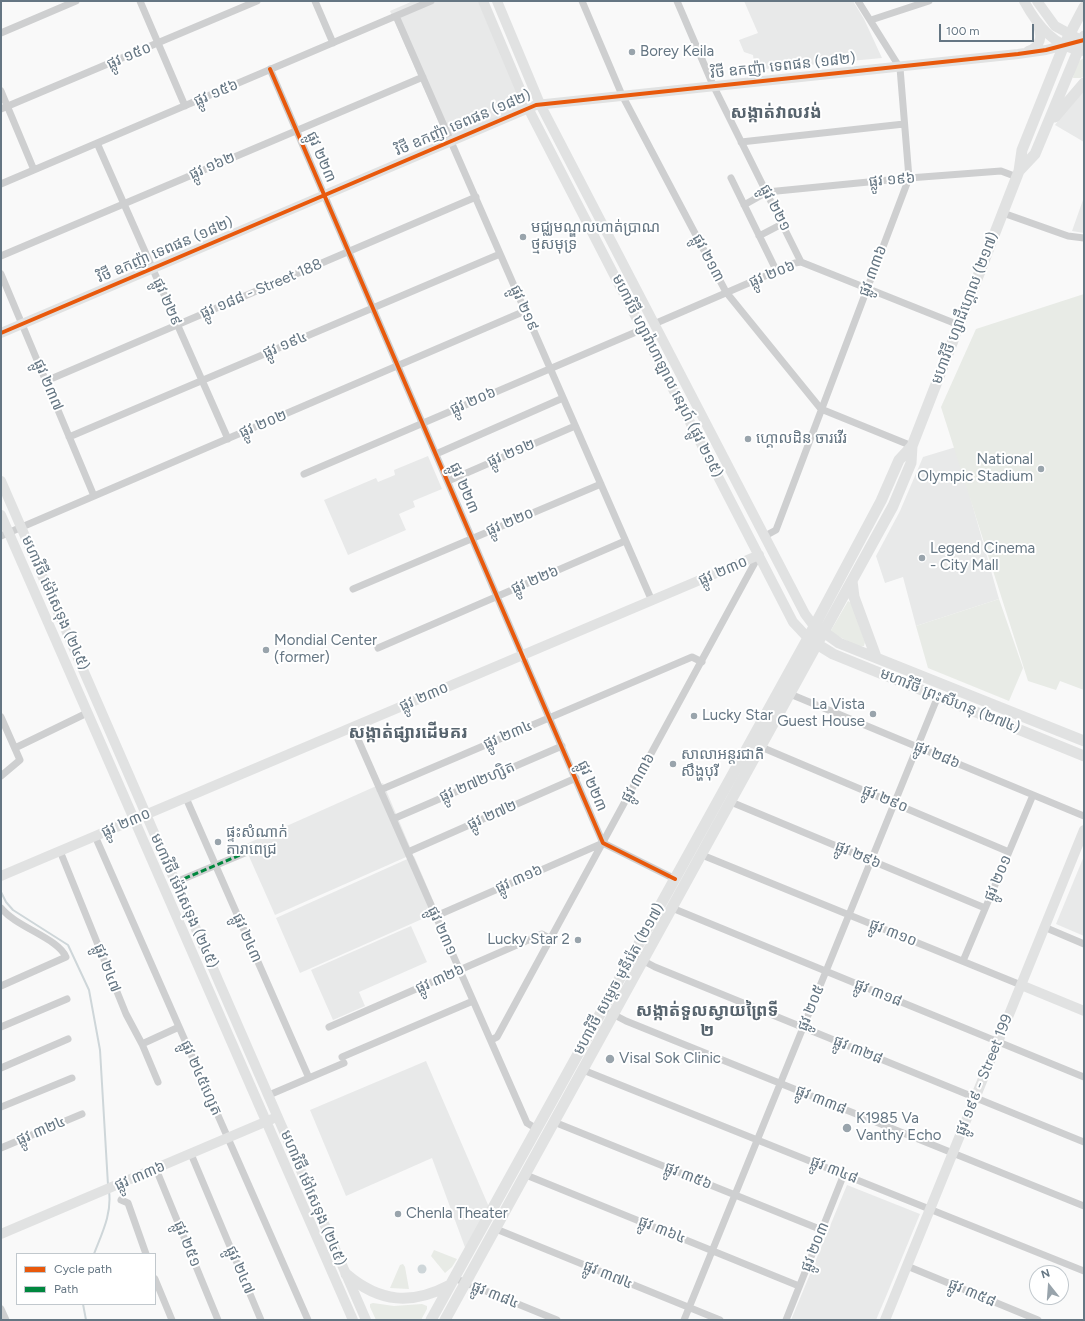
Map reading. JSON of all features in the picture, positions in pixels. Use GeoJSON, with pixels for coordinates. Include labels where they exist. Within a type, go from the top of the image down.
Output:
{"type":"FeatureCollection","features":[{"type":"Feature","properties":{"kind":"main road","name":"មហាវិថី ហ្សាវ៉ាហាឡាល នេរុហ៍ (ផ្លូវ ២១៥)"},"geometry":{"type":"LineString","coordinates":[[483,1],[528,108],[793,622],[808,638]]}},
{"type":"Feature","properties":{"kind":"main road","name":"មហាវិថី ហ្សាវ៉ាហាឡាល នេរុហ៍ (ផ្លូវ ២១៥)"},"geometry":{"type":"LineString","coordinates":[[497,1],[540,104],[805,614],[814,626]]}},
{"type":"Feature","properties":{"kind":"main road"},"geometry":{"type":"LineString","coordinates":[[1018,54],[1031,50],[1040,43],[1041,32],[1024,1]]}},
{"type":"Feature","properties":{"kind":"main road"},"geometry":{"type":"LineString","coordinates":[[1037,1],[1066,40],[1081,51]]}},
{"type":"Feature","properties":{"kind":"main road","name":"មហាវិថី ហ្សាដឹហ្គោល (២១៧)"},"geometry":{"type":"LineString","coordinates":[[818,645],[893,506],[911,463],[912,446],[1018,174],[1022,150],[1066,40],[1084,7]]}},
{"type":"Feature","properties":{"kind":"main road"},"geometry":{"type":"LineString","coordinates":[[1034,19],[1047,34],[1066,40]]}},
{"type":"Feature","properties":{"kind":"main road","name":"វិថី ឧកញ៉ា ទេពផន (១៨២)"},"geometry":{"type":"LineString","coordinates":[[1,332],[540,104],[622,94],[900,68],[1018,54],[1066,40],[1083,38]]}},
{"type":"Feature","properties":{"kind":"main road","name":"មហាវិថី ហ្សាដឹហ្គោល (២១៧)"},"geometry":{"type":"LineString","coordinates":[[1018,174],[1035,154],[1081,51],[1083,38]]}},
{"type":"Feature","properties":{"kind":"main road"},"geometry":{"type":"LineString","coordinates":[[1045,130],[1084,83]]}},
{"type":"Feature","properties":{"kind":"main road","name":"មហាវិថី ហ្សាដឹហ្គោល (២១៧)"},"geometry":{"type":"LineString","coordinates":[[808,638],[882,501],[898,460],[912,446]]}},
{"type":"Feature","properties":{"kind":"main road","name":"មហាវិថី ម៉ៅសេទុង (២៤៥)"},"geometry":{"type":"LineString","coordinates":[[1,481],[366,1320]]}},
{"type":"Feature","properties":{"kind":"main road","name":"មហាវិថី ម៉ៅសេទុង (២៤៥)"},"geometry":{"type":"LineString","coordinates":[[1,516],[5,534],[135,820],[353,1320]]}},
{"type":"Feature","properties":{"kind":"main road","name":"ផ្លូវ ២៣០"},"geometry":{"type":"LineString","coordinates":[[1,876],[759,555]]}},
{"type":"Feature","properties":{"kind":"main road"},"geometry":{"type":"LineString","coordinates":[[852,581],[854,597],[876,657]]}},
{"type":"Feature","properties":{"kind":"main road","name":"មហាវិថី ព្រះសីហនុ (២៧៤)"},"geometry":{"type":"LineString","coordinates":[[814,626],[839,643],[1084,742]]}},
{"type":"Feature","properties":{"kind":"main road","name":"មហាវិថី ព្រះសីហនុ (២៧៤)"},"geometry":{"type":"LineString","coordinates":[[808,638],[833,654],[1084,756]]}},
{"type":"Feature","properties":{"kind":"main road","name":"មហាវិថី សម្តេច មុនីរ៉េត (២១៧)"},"geometry":{"type":"LineString","coordinates":[[431,1320],[808,638]]}},
{"type":"Feature","properties":{"kind":"main road","name":"មហាវិថី សម្តេច មុនីរ៉េត (២១៧)"},"geometry":{"type":"LineString","coordinates":[[445,1320],[818,645]]}},
{"type":"Feature","properties":{"kind":"main road","name":"ផ្លូវ ១៩៩ - Street 199"},"geometry":{"type":"LineString","coordinates":[[885,1320],[1084,830]]}},
{"type":"Feature","properties":{"kind":"main road","name":"ផ្លូវ ៣១០"},"geometry":{"type":"LineString","coordinates":[[1021,985],[1084,1011]]}},
{"type":"Feature","properties":{"kind":"main road","name":"ផ្លូវ ៣៣៦"},"geometry":{"type":"LineString","coordinates":[[1,1234],[278,1117]]}},
{"type":"Feature","properties":{"kind":"main road"},"geometry":{"type":"LineString","coordinates":[[346,1274],[370,1292],[399,1299],[433,1294],[452,1281]]}},
{"type":"Feature","properties":{"kind":"street"},"geometry":{"type":"LineString","coordinates":[[1,33],[76,1]]}},
{"type":"Feature","properties":{"kind":"street"},"geometry":{"type":"LineString","coordinates":[[140,1],[185,106]]}},
{"type":"Feature","properties":{"kind":"street","name":"ផ្លូវ ១៥០"},"geometry":{"type":"LineString","coordinates":[[4,108],[257,1]]}},
{"type":"Feature","properties":{"kind":"street"},"geometry":{"type":"LineString","coordinates":[[315,1],[333,43]]}},
{"type":"Feature","properties":{"kind":"street","name":"ផ្លូវ ១៥៦"},"geometry":{"type":"LineString","coordinates":[[1,184],[431,1]]}},
{"type":"Feature","properties":{"kind":"street","name":"ផ្លូវ ២១៣"},"geometry":{"type":"LineString","coordinates":[[582,1],[622,94],[726,292],[821,409],[912,446]]}},
{"type":"Feature","properties":{"kind":"street","name":"ផ្លូវ ២២១"},"geometry":{"type":"LineString","coordinates":[[677,1],[713,85],[801,262]]}},
{"type":"Feature","properties":{"kind":"street","name":"ផ្លូវ ៣៣៦"},"geometry":{"type":"LineString","coordinates":[[765,536],[776,530],[909,178],[900,68],[858,1]]}},
{"type":"Feature","properties":{"kind":"street"},"geometry":{"type":"LineString","coordinates":[[871,20],[929,1]]}},
{"type":"Feature","properties":{"kind":"street","name":"ផ្លូវ ២១៩"},"geometry":{"type":"LineString","coordinates":[[396,16],[652,601]]}},
{"type":"Feature","properties":{"kind":"street","name":"ផ្លូវ ២២៣"},"geometry":{"type":"LineString","coordinates":[[270,69],[603,843]]}},
{"type":"Feature","properties":{"kind":"street","name":"ផ្លូវ ១៦២"},"geometry":{"type":"LineString","coordinates":[[1,256],[423,77]]}},
{"type":"Feature","properties":{"kind":"street"},"geometry":{"type":"LineString","coordinates":[[1,91],[4,108],[34,170]]}},
{"type":"Feature","properties":{"kind":"street"},"geometry":{"type":"LineString","coordinates":[[741,142],[904,124]]}},
{"type":"Feature","properties":{"kind":"street","name":"ផ្លូវ ២២៩"},"geometry":{"type":"LineString","coordinates":[[97,143],[228,439]]}},
{"type":"Feature","properties":{"kind":"street","name":"ផ្លូវ ១៩៦"},"geometry":{"type":"LineString","coordinates":[[766,192],[1000,171],[1018,174]]}},
{"type":"Feature","properties":{"kind":"street"},"geometry":{"type":"LineString","coordinates":[[731,178],[777,272]]}},
{"type":"Feature","properties":{"kind":"street"},"geometry":{"type":"LineString","coordinates":[[744,205],[766,192]]}},
{"type":"Feature","properties":{"kind":"street","name":"ផ្លូវ ១៨៨ - Street 188"},"geometry":{"type":"LineString","coordinates":[[46,381],[476,197]]}},
{"type":"Feature","properties":{"kind":"street"},"geometry":{"type":"LineString","coordinates":[[1003,213],[1068,236],[1084,238]]}},
{"type":"Feature","properties":{"kind":"street"},"geometry":{"type":"LineString","coordinates":[[759,236],[782,224]]}},
{"type":"Feature","properties":{"kind":"street","name":"ផ្លូវ ១៩៤"},"geometry":{"type":"LineString","coordinates":[[69,437],[500,254]]}},
{"type":"Feature","properties":{"kind":"street"},"geometry":{"type":"LineString","coordinates":[[801,262],[959,325]]}},
{"type":"Feature","properties":{"kind":"street","name":"ផ្លូវ ២០៦"},"geometry":{"type":"LineString","coordinates":[[654,324],[726,292],[777,272],[795,263],[801,262]]}},
{"type":"Feature","properties":{"kind":"street","name":"ផ្លូវ ២៣៧"},"geometry":{"type":"LineString","coordinates":[[1,274],[94,496]]}},
{"type":"Feature","properties":{"kind":"street","name":"ផ្លូវ ២០២"},"geometry":{"type":"LineString","coordinates":[[5,534],[525,311]]}},
{"type":"Feature","properties":{"kind":"street","name":"ផ្លូវ ២០៦"},"geometry":{"type":"LineString","coordinates":[[304,474],[643,329]]}},
{"type":"Feature","properties":{"kind":"street"},"geometry":{"type":"LineString","coordinates":[[436,454],[563,398]]}},
{"type":"Feature","properties":{"kind":"street","name":"ផ្លូវ ២១២"},"geometry":{"type":"LineString","coordinates":[[448,481],[575,426]]}},
{"type":"Feature","properties":{"kind":"street","name":"ផ្លូវ ២២០"},"geometry":{"type":"LineString","coordinates":[[352,589],[600,484]]}},
{"type":"Feature","properties":{"kind":"street","name":"ផ្លូវ ២២៦"},"geometry":{"type":"LineString","coordinates":[[378,648],[625,541]]}},
{"type":"Feature","properties":{"kind":"street","name":"ផ្លូវ ៣៣៦"},"geometry":{"type":"LineString","coordinates":[[490,1040],[498,1037],[759,555]]}},
{"type":"Feature","properties":{"kind":"street","name":"ផ្លូវ ២៣៤"},"geometry":{"type":"LineString","coordinates":[[380,790],[549,716],[692,657],[702,662]]}},
{"type":"Feature","properties":{"kind":"street","name":"ផ្លូវ ២៨៦"},"geometry":{"type":"LineString","coordinates":[[790,694],[1084,816]]}},
{"type":"Feature","properties":{"kind":"street","name":"ផ្លូវ ២០៥"},"geometry":{"type":"LineString","coordinates":[[684,1320],[938,696]]}},
{"type":"Feature","properties":{"kind":"street"},"geometry":{"type":"LineString","coordinates":[[15,748],[87,713]]}},
{"type":"Feature","properties":{"kind":"street"},"geometry":{"type":"LineString","coordinates":[[1,717],[20,760],[1,776]]}},
{"type":"Feature","properties":{"kind":"street","name":"ផ្លូវ ២៣១"},"geometry":{"type":"LineString","coordinates":[[353,728],[527,1123],[537,1129]]}},
{"type":"Feature","properties":{"kind":"street","name":"ផ្លូវ ២៧២ហ្សិត"},"geometry":{"type":"LineString","coordinates":[[393,819],[562,746]]}},
{"type":"Feature","properties":{"kind":"street","name":"ផ្លូវ ២៩០"},"geometry":{"type":"LineString","coordinates":[[761,747],[1009,852]]}},
{"type":"Feature","properties":{"kind":"street","name":"ផ្លូវ ២៧២"},"geometry":{"type":"LineString","coordinates":[[408,852],[576,778]]}},
{"type":"Feature","properties":{"kind":"street","name":"ផ្លូវ ២០១"},"geometry":{"type":"LineString","coordinates":[[963,961],[1033,795]]}},
{"type":"Feature","properties":{"kind":"street","name":"ផ្លូវ ២៤៣"},"geometry":{"type":"LineString","coordinates":[[186,798],[309,1078]]}},
{"type":"Feature","properties":{"kind":"street","name":"ផ្លូវ ២៩៦"},"geometry":{"type":"LineString","coordinates":[[731,802],[986,908]]}},
{"type":"Feature","properties":{"kind":"street","name":"ផ្លូវ ២៤៥ហ្សេត"},"geometry":{"type":"LineString","coordinates":[[95,836],[308,1320]]}},
{"type":"Feature","properties":{"kind":"street"},"geometry":{"type":"LineString","coordinates":[[603,843],[675,879]]}},
{"type":"Feature","properties":{"kind":"street","name":"ផ្លូវ ៣១៦"},"geometry":{"type":"LineString","coordinates":[[436,916],[603,843]]}},
{"type":"Feature","properties":{"kind":"street"},"geometry":{"type":"LineString","coordinates":[[176,882],[252,850]]}},
{"type":"Feature","properties":{"kind":"street","name":"ផ្លូវ ២៤៧"},"geometry":{"type":"LineString","coordinates":[[60,852],[126,1014],[142,1044],[158,1082]]}},
{"type":"Feature","properties":{"kind":"street","name":"ផ្លូវ ៣១០"},"geometry":{"type":"LineString","coordinates":[[702,855],[1021,985]]}},
{"type":"Feature","properties":{"kind":"street"},"geometry":{"type":"LineString","coordinates":[[1,908],[8,917],[50,942],[66,957],[1,986]]}},
{"type":"Feature","properties":{"kind":"street","name":"ផ្លូវ ៣១៨"},"geometry":{"type":"LineString","coordinates":[[672,908],[1084,1077]]}},
{"type":"Feature","properties":{"kind":"street"},"geometry":{"type":"LineString","coordinates":[[1044,927],[1084,944]]}},
{"type":"Feature","properties":{"kind":"street","name":"ផ្លូវ ៣២៦"},"geometry":{"type":"LineString","coordinates":[[329,1027],[542,934],[551,939]]}},
{"type":"Feature","properties":{"kind":"street","name":"ផ្លូវ ៣២៨"},"geometry":{"type":"LineString","coordinates":[[633,955],[643,961],[1084,1142]]}},
{"type":"Feature","properties":{"kind":"street"},"geometry":{"type":"LineString","coordinates":[[1,1027],[67,999]]}},
{"type":"Feature","properties":{"kind":"street"},"geometry":{"type":"LineString","coordinates":[[269,1095],[309,1078],[343,1060],[473,1001]]}},
{"type":"Feature","properties":{"kind":"street","name":"ផ្លូវ ៣៣៨"},"geometry":{"type":"LineString","coordinates":[[603,1009],[780,1083],[1084,1206]]}},
{"type":"Feature","properties":{"kind":"street"},"geometry":{"type":"LineString","coordinates":[[142,1044],[179,1027]]}},
{"type":"Feature","properties":{"kind":"street"},"geometry":{"type":"LineString","coordinates":[[1,1068],[68,1039]]}},
{"type":"Feature","properties":{"kind":"street","name":"ផ្លូវ ៣៤៨"},"geometry":{"type":"LineString","coordinates":[[583,1070],[1084,1271]]}},
{"type":"Feature","properties":{"kind":"street"},"geometry":{"type":"LineString","coordinates":[[1,1107],[72,1078]]}},
{"type":"Feature","properties":{"kind":"street","name":"ផ្លូវ ៣២៤"},"geometry":{"type":"LineString","coordinates":[[1,1148],[82,1114]]}},
{"type":"Feature","properties":{"kind":"street","name":"ផ្លូវ ៣៥៦"},"geometry":{"type":"LineString","coordinates":[[554,1122],[822,1230]]}},
{"type":"Feature","properties":{"kind":"street","name":"ផ្លូវ ២៤៧"},"geometry":{"type":"LineString","coordinates":[[191,1154],[261,1320]]}},
{"type":"Feature","properties":{"kind":"street","name":"ផ្លូវ ២៥១"},"geometry":{"type":"LineString","coordinates":[[156,1169],[218,1320]]}},
{"type":"Feature","properties":{"kind":"street","name":"ផ្លូវ ២០៣"},"geometry":{"type":"LineString","coordinates":[[786,1320],[844,1174]]}},
{"type":"Feature","properties":{"kind":"street","name":"ផ្លូវ ៣៦៤"},"geometry":{"type":"LineString","coordinates":[[526,1175],[799,1286]]}},
{"type":"Feature","properties":{"kind":"street"},"geometry":{"type":"LineString","coordinates":[[121,1200],[128,1203],[146,1253]]}},
{"type":"Feature","properties":{"kind":"street","name":"ផ្លូវ ៣៧៤"},"geometry":{"type":"LineString","coordinates":[[496,1229],[720,1320]]}},
{"type":"Feature","properties":{"kind":"street","name":"ផ្លូវ ៣៥៨"},"geometry":{"type":"LineString","coordinates":[[907,1266],[1038,1320]]}},
{"type":"Feature","properties":{"kind":"street"},"geometry":{"type":"LineString","coordinates":[[156,1281],[172,1320]]}},
{"type":"Feature","properties":{"kind":"street","name":"ផ្លូវ ៣៨៤"},"geometry":{"type":"LineString","coordinates":[[452,1281],[466,1283],[557,1320]]}},
{"type":"Feature","properties":{"kind":"street"},"geometry":{"type":"LineString","coordinates":[[1,1309],[4,1319]]}},
{"type":"Feature","properties":{"kind":"shaded area"},"geometry":{"type":"Polygon","coordinates":[[[413,1],[478,1],[526,113],[449,146],[390,11],[413,1]]]}},
{"type":"Feature","properties":{"kind":"shaded area"},"geometry":{"type":"Polygon","coordinates":[[[744,1],[853,1],[864,19],[882,58],[755,70],[753,55],[744,52],[739,40],[758,33],[744,1]]]}},
{"type":"Feature","properties":{"kind":"shaded area"},"geometry":{"type":"Polygon","coordinates":[[[1084,58],[1084,76],[1081,78],[1073,78],[1076,66],[1084,58]]]}},
{"type":"Feature","properties":{"kind":"shaded area"},"geometry":{"type":"Polygon","coordinates":[[[1084,90],[1084,142],[1055,125],[1073,100],[1084,90]]]}},
{"type":"Feature","properties":{"kind":"shaded area"},"geometry":{"type":"Polygon","coordinates":[[[1084,197],[1084,233],[1072,231],[1084,197]]]}},
{"type":"Feature","properties":{"kind":"shaded area"},"geometry":{"type":"Polygon","coordinates":[[[1084,294],[1084,690],[1060,681],[1056,690],[1028,681],[941,407],[976,329],[1084,294]]]}},
{"type":"Feature","properties":{"kind":"shaded area"},"geometry":{"type":"Polygon","coordinates":[[[956,447],[999,599],[916,626],[903,577],[885,583],[876,556],[900,511],[923,457],[956,447]]]}},
{"type":"Feature","properties":{"kind":"shaded area"},"geometry":{"type":"Polygon","coordinates":[[[428,456],[442,489],[413,501],[415,507],[399,514],[406,530],[348,555],[324,500],[376,478],[378,482],[395,475],[394,470],[428,456]]]}},
{"type":"Feature","properties":{"kind":"shaded area"},"geometry":{"type":"Polygon","coordinates":[[[999,599],[1023,668],[1009,701],[928,668],[916,626],[999,599]]]}},
{"type":"Feature","properties":{"kind":"shaded area"},"geometry":{"type":"Polygon","coordinates":[[[848,601],[851,603],[865,642],[864,646],[859,647],[830,632],[848,601]]]}},
{"type":"Feature","properties":{"kind":"shaded area"},"geometry":{"type":"Polygon","coordinates":[[[383,783],[413,854],[275,915],[244,845],[383,783]]]}},
{"type":"Feature","properties":{"kind":"shaded area"},"geometry":{"type":"Polygon","coordinates":[[[414,856],[438,912],[300,973],[276,918],[414,856]]]}},
{"type":"Feature","properties":{"kind":"shaded area"},"geometry":{"type":"Polygon","coordinates":[[[1084,856],[1084,936],[1056,924],[1084,856]]]}},
{"type":"Feature","properties":{"kind":"shaded area"},"geometry":{"type":"Polygon","coordinates":[[[411,926],[427,962],[359,992],[365,1006],[333,1020],[311,970],[411,926]]]}},
{"type":"Feature","properties":{"kind":"shaded area"},"geometry":{"type":"Polygon","coordinates":[[[426,1061],[489,1207],[466,1250],[432,1158],[346,1196],[310,1110],[426,1061]]]}},
{"type":"Feature","properties":{"kind":"shaded area"},"geometry":{"type":"Polygon","coordinates":[[[847,1185],[920,1214],[887,1294],[876,1320],[791,1320],[847,1185]]]}},
{"type":"Feature","properties":{"kind":"shaded area"},"geometry":{"type":"Polygon","coordinates":[[[434,1250],[457,1259],[452,1267],[445,1273],[431,1256],[434,1250]]]}},
{"type":"Feature","properties":{"kind":"shaded area"},"geometry":{"type":"Polygon","coordinates":[[[403,1264],[405,1267],[409,1289],[390,1288],[400,1265],[403,1264]]]}},
{"type":"Feature","properties":{"kind":"shaded area"},"geometry":{"type":"Polygon","coordinates":[[[422,1264],[427,1269],[422,1274],[417,1269],[422,1264]]]}},
{"type":"Feature","properties":{"kind":"shaded area"},"geometry":{"type":"Polygon","coordinates":[[[373,1303],[394,1306],[422,1304],[427,1306],[427,1309],[421,1320],[376,1320],[370,1307],[370,1304],[373,1303]]]}},
{"type":"Feature","properties":{"kind":"waterway"},"geometry":{"type":"LineString","coordinates":[[1,892],[6,902],[13,910],[68,945],[89,990],[100,1050],[108,1185]]}},
{"type":"Feature","properties":{"kind":"waterway"},"geometry":{"type":"LineString","coordinates":[[94,1253],[108,1216],[110,1199],[109,1191]]}},
{"type":"Feature","properties":{"kind":"waterway"},"geometry":{"type":"LineString","coordinates":[[83,1305],[86,1320]]}},
{"type":"Feature","properties":{"kind":"marked path"},"geometry":{"type":"LineString","coordinates":[[176,882],[252,850]]}},
{"type":"Feature","properties":{"kind":"cycle path"},"geometry":{"type":"LineString","coordinates":[[1,333],[536,105],[1018,54],[1046,50],[1084,40]]}},
{"type":"Feature","properties":{"kind":"cycle path"},"geometry":{"type":"LineString","coordinates":[[270,69],[603,843],[675,879]]}},
{"type":"Feature","properties":{"kind":"place","name":"Borey Keila"},"geometry":{"type":"Point","coordinates":[632,52]}},
{"type":"Feature","properties":{"kind":"place","name":"មជ្ឈមណ្ឌលហាត់ប្រាណ ថ្មសមុទ្រ"},"geometry":{"type":"Point","coordinates":[523,237]}},
{"type":"Feature","properties":{"kind":"place","name":"ហ្គោលដិន ចារវើរ"},"geometry":{"type":"Point","coordinates":[748,439]}},
{"type":"Feature","properties":{"kind":"place","name":"National Olympic Stadium"},"geometry":{"type":"Point","coordinates":[1041,469]}},
{"type":"Feature","properties":{"kind":"place","name":"Legend Cinema - City Mall"},"geometry":{"type":"Point","coordinates":[922,558]}},
{"type":"Feature","properties":{"kind":"place","name":"Mondial Center (former)"},"geometry":{"type":"Point","coordinates":[266,650]}},
{"type":"Feature","properties":{"kind":"place","name":"La Vista Guest House"},"geometry":{"type":"Point","coordinates":[873,714]}},
{"type":"Feature","properties":{"kind":"place","name":"Lucky Star"},"geometry":{"type":"Point","coordinates":[694,716]}},
{"type":"Feature","properties":{"kind":"place","name":"សាលាអន្តរជាតិ សឹង្ហបុរី"},"geometry":{"type":"Point","coordinates":[673,764]}},
{"type":"Feature","properties":{"kind":"place","name":"ផ្ទះសំណាក់ តារាពេជ្រ"},"geometry":{"type":"Point","coordinates":[218,842]}},
{"type":"Feature","properties":{"kind":"place","name":"Lucky Star 2"},"geometry":{"type":"Point","coordinates":[578,940]}},
{"type":"Feature","properties":{"kind":"place","name":"Visal Sok Clinic"},"geometry":{"type":"Point","coordinates":[610,1059]}},
{"type":"Feature","properties":{"kind":"place","name":"K1985 Va Vanthy Echo"},"geometry":{"type":"Point","coordinates":[847,1128]}},
{"type":"Feature","properties":{"kind":"place","name":"Chenla Theater"},"geometry":{"type":"Point","coordinates":[398,1214]}},
{"type":"Feature","properties":{"kind":"district","name":"សង្កាត់វាលវង់"},"geometry":{"type":"Point","coordinates":[776,113]}},
{"type":"Feature","properties":{"kind":"district","name":"សង្កាត់ផ្សារដើមគរ"},"geometry":{"type":"Point","coordinates":[408,733]}},
{"type":"Feature","properties":{"kind":"district","name":"សង្កាត់ទួលស្វាយព្រៃទី ២"},"geometry":{"type":"Point","coordinates":[707,1021]}}]}
